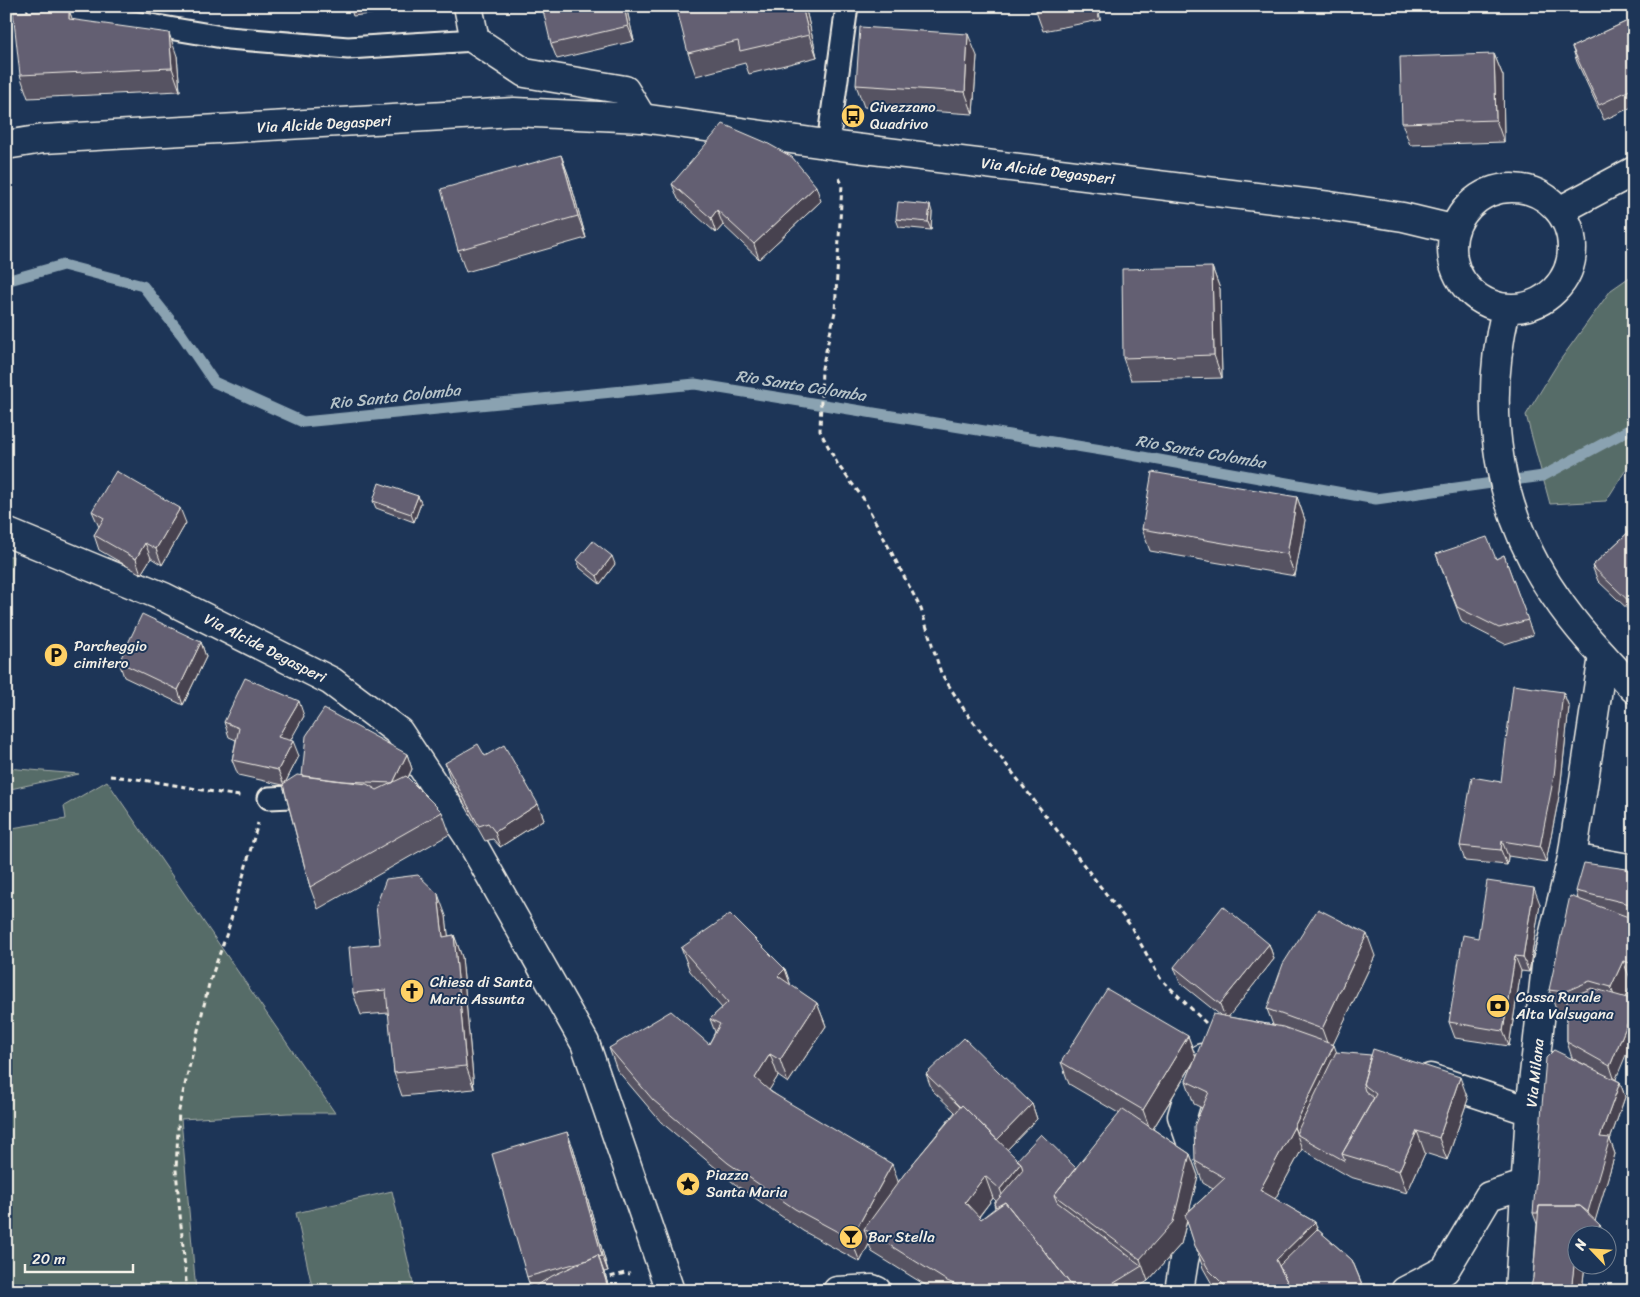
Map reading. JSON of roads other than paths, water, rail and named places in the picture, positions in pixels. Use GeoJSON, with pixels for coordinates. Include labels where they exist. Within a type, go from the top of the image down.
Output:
{"type":"FeatureCollection","features":[{"type":"Feature","properties":{"kind":"street"},"geometry":{"type":"LineString","coordinates":[[468,6],[476,40],[526,72],[625,90],[642,118]]}},
{"type":"Feature","properties":{"kind":"street","name":"Via Alcide Degasperi"},"geometry":{"type":"LineString","coordinates":[[6,145],[43,139],[514,112],[642,118],[828,144],[1330,206],[1403,217],[1453,229]]}},
{"type":"Feature","properties":{"kind":"street"},"geometry":{"type":"LineString","coordinates":[[1561,210],[1634,171]]}},
{"type":"Feature","properties":{"kind":"street"},"geometry":{"type":"LineString","coordinates":[[1501,186],[1534,190],[1561,210],[1572,236],[1571,264],[1557,289],[1534,305],[1506,309],[1480,301],[1460,281],[1450,256],[1453,229],[1471,201],[1501,186]]}},
{"type":"Feature","properties":{"kind":"street"},"geometry":{"type":"LineString","coordinates":[[1506,309],[1498,353],[1494,422],[1497,450],[1510,508],[1528,548],[1554,596],[1603,656],[1634,689]]}},
{"type":"Feature","properties":{"kind":"street","name":"Via Alcide Degasperi"},"geometry":{"type":"LineString","coordinates":[[6,532],[164,597],[331,681],[399,732],[421,785],[468,836],[585,1043],[668,1285]]}},
{"type":"Feature","properties":{"kind":"street","name":"Via Milana"},"geometry":{"type":"LineString","coordinates":[[1520,1291],[1530,1111],[1546,966],[1572,858],[1603,656]]}},
{"type":"Feature","properties":{"kind":"street"},"geometry":{"type":"LineString","coordinates":[[1572,858],[1634,868]]}},
{"type":"Feature","properties":{"kind":"street"},"geometry":{"type":"LineString","coordinates":[[1180,1291],[1184,1260],[1204,1179],[1182,1116],[1192,1082],[1214,1031]]}},
{"type":"Feature","properties":{"kind":"street"},"geometry":{"type":"LineString","coordinates":[[1404,1070],[1530,1111]]}},
{"type":"Feature","properties":{"kind":"street"},"geometry":{"type":"LineString","coordinates":[[1405,1291],[1445,1270],[1489,1196],[1527,1184]]}},
{"type":"Feature","properties":{"kind":"street"},"geometry":{"type":"LineString","coordinates":[[837,1291],[872,1289],[878,1291]]}},
{"type":"Feature","properties":{"kind":"lane"},"geometry":{"type":"LineString","coordinates":[[38,6],[228,38],[348,48],[476,40]]}},
{"type":"Feature","properties":{"kind":"lane"},"geometry":{"type":"LineString","coordinates":[[828,144],[847,6]]}},
{"type":"Feature","properties":{"kind":"lane"},"geometry":{"type":"LineString","coordinates":[[269,798],[306,795],[332,799]]}},
{"type":"Feature","properties":{"kind":"waterway","name":"Rio Santa Colomba"},"geometry":{"type":"LineString","coordinates":[[6,281],[63,265],[143,286],[182,335],[214,382],[303,422],[695,384],[1126,454],[1376,499],[1543,476],[1634,427]]}},
{"type":"Feature","properties":{"kind":"place","name":"Civezzano Quadrivo"},"geometry":{"type":"Point","coordinates":[853,116]}},
{"type":"Feature","properties":{"kind":"place","name":"Parcheggio cimitero"},"geometry":{"type":"Point","coordinates":[56,655]}},
{"type":"Feature","properties":{"kind":"place","name":"Chiesa di Santa Maria Assunta"},"geometry":{"type":"Point","coordinates":[412,991]}},
{"type":"Feature","properties":{"kind":"place","name":"Cassa Rurale Alta Valsugana"},"geometry":{"type":"Point","coordinates":[1498,1006]}},
{"type":"Feature","properties":{"kind":"place","name":"Piazza Santa Maria"},"geometry":{"type":"Point","coordinates":[688,1184]}},
{"type":"Feature","properties":{"kind":"place","name":"Bar Stella"},"geometry":{"type":"Point","coordinates":[851,1237]}}]}
